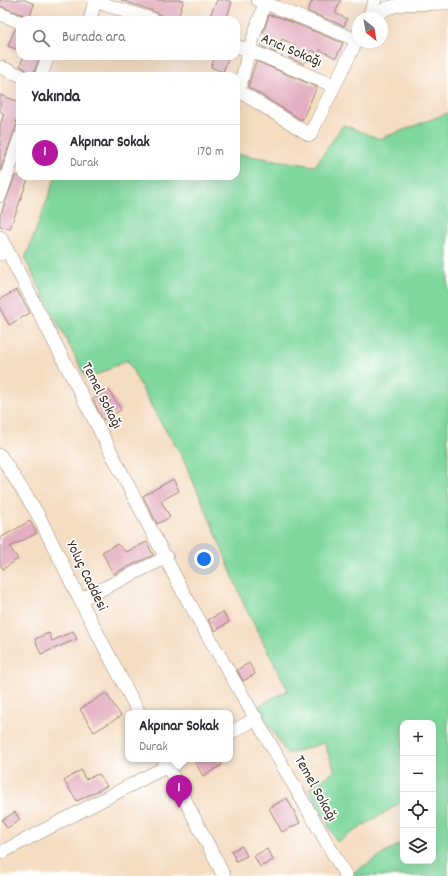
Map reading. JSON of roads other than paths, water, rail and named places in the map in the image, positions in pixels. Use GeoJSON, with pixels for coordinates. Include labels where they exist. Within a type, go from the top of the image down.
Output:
{"type":"FeatureCollection","features":[{"type":"Feature","properties":{"kind":"street"},"geometry":{"type":"LineString","coordinates":[[91,16],[95,1],[142,16]]}},
{"type":"Feature","properties":{"kind":"street"},"geometry":{"type":"LineString","coordinates":[[240,87],[263,1],[352,37]]}},
{"type":"Feature","properties":{"kind":"street"},"geometry":{"type":"LineString","coordinates":[[369,12],[372,1]]}},
{"type":"Feature","properties":{"kind":"street"},"geometry":{"type":"LineString","coordinates":[[381,12],[387,8],[404,4],[448,3]]}},
{"type":"Feature","properties":{"kind":"street"},"geometry":{"type":"LineString","coordinates":[[0,14],[16,20]]}},
{"type":"Feature","properties":{"kind":"street","name":"Arıcı Sokağı"},"geometry":{"type":"LineString","coordinates":[[240,47],[334,86]]}},
{"type":"Feature","properties":{"kind":"street"},"geometry":{"type":"LineString","coordinates":[[240,92],[310,135],[353,48]]}},
{"type":"Feature","properties":{"kind":"street"},"geometry":{"type":"LineString","coordinates":[[42,72],[47,60]]}},
{"type":"Feature","properties":{"kind":"street"},"geometry":{"type":"LineString","coordinates":[[0,67],[16,74]]}},
{"type":"Feature","properties":{"kind":"street"},"geometry":{"type":"LineString","coordinates":[[0,196],[16,149]]}},
{"type":"Feature","properties":{"kind":"street","name":"Temel Sokağı"},"geometry":{"type":"LineString","coordinates":[[0,237],[4,252],[202,624],[346,876]]}},
{"type":"Feature","properties":{"kind":"street","name":"Yoluç Caddesi"},"geometry":{"type":"LineString","coordinates":[[0,455],[37,513],[80,600],[137,710]]}},
{"type":"Feature","properties":{"kind":"street"},"geometry":{"type":"LineString","coordinates":[[80,600],[167,557]]}},
{"type":"Feature","properties":{"kind":"street"},"geometry":{"type":"LineString","coordinates":[[233,731],[257,718]]}},
{"type":"Feature","properties":{"kind":"street"},"geometry":{"type":"LineString","coordinates":[[0,853],[166,763],[224,876]]}},
{"type":"Feature","properties":{"kind":"place","name":"Akpınar Sokak"},"geometry":{"type":"Point","coordinates":[179,808]}}]}
